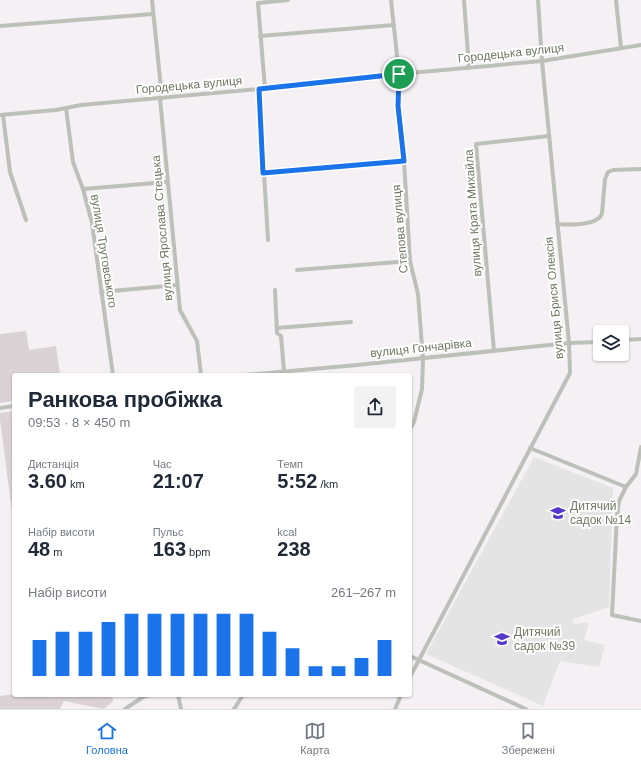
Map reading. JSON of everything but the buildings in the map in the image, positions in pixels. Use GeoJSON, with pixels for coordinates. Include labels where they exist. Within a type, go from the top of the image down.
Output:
{"type":"FeatureCollection","features":[{"type":"Feature","properties":{"kind":"street","name":"вулиця Ярослава Стецька"},"geometry":{"type":"LineString","coordinates":[[152,0],[167,182],[180,310],[197,341],[201,373]]}},
{"type":"Feature","properties":{"kind":"street"},"geometry":{"type":"LineString","coordinates":[[265,89],[258,3],[288,0]]}},
{"type":"Feature","properties":{"kind":"street","name":"Степова вулиця"},"geometry":{"type":"LineString","coordinates":[[391,0],[399,74],[398,106],[404,161],[410,261],[418,294],[423,359],[422,389],[412,426]]}},
{"type":"Feature","properties":{"kind":"street"},"geometry":{"type":"LineString","coordinates":[[464,0],[470,68]]}},
{"type":"Feature","properties":{"kind":"street","name":"вулиця Брися Олексія"},"geometry":{"type":"LineString","coordinates":[[412,672],[570,373],[569,343],[542,61],[538,0]]}},
{"type":"Feature","properties":{"kind":"street"},"geometry":{"type":"LineString","coordinates":[[616,0],[620,48]]}},
{"type":"Feature","properties":{"kind":"street"},"geometry":{"type":"LineString","coordinates":[[0,26],[153,14]]}},
{"type":"Feature","properties":{"kind":"street"},"geometry":{"type":"LineString","coordinates":[[260,36],[394,25]]}},
{"type":"Feature","properties":{"kind":"street","name":"Городецька вулиця"},"geometry":{"type":"LineString","coordinates":[[2,115],[81,105],[265,89],[399,74],[542,61],[641,45]]}},
{"type":"Feature","properties":{"kind":"street"},"geometry":{"type":"LineString","coordinates":[[259,89],[268,240]]}},
{"type":"Feature","properties":{"kind":"street","name":"вулиця Трутовського"},"geometry":{"type":"LineString","coordinates":[[66,108],[73,162],[84,188],[92,223],[113,373]]}},
{"type":"Feature","properties":{"kind":"street"},"geometry":{"type":"LineString","coordinates":[[2,115],[10,172],[26,220]]}},
{"type":"Feature","properties":{"kind":"street","name":"вулиця Крата Михайла"},"geometry":{"type":"LineString","coordinates":[[494,351],[476,144],[549,136]]}},
{"type":"Feature","properties":{"kind":"street"},"geometry":{"type":"LineString","coordinates":[[263,173],[404,161]]}},
{"type":"Feature","properties":{"kind":"street"},"geometry":{"type":"LineString","coordinates":[[557,224],[566,225],[588,223],[598,219],[601,217],[602,213],[606,174],[613,170],[641,169]]}},
{"type":"Feature","properties":{"kind":"street"},"geometry":{"type":"LineString","coordinates":[[84,188],[167,182]]}},
{"type":"Feature","properties":{"kind":"street"},"geometry":{"type":"LineString","coordinates":[[297,270],[410,261]]}},
{"type":"Feature","properties":{"kind":"street"},"geometry":{"type":"LineString","coordinates":[[102,292],[177,284]]}},
{"type":"Feature","properties":{"kind":"street"},"geometry":{"type":"LineString","coordinates":[[275,290],[277,333],[281,336],[284,371]]}},
{"type":"Feature","properties":{"kind":"street"},"geometry":{"type":"LineString","coordinates":[[277,328],[351,322]]}},
{"type":"Feature","properties":{"kind":"street"},"geometry":{"type":"LineString","coordinates":[[629,340],[641,339]]}},
{"type":"Feature","properties":{"kind":"street","name":"вулиця Гончарівка"},"geometry":{"type":"LineString","coordinates":[[271,373],[423,359],[569,343],[593,342]]}},
{"type":"Feature","properties":{"kind":"street"},"geometry":{"type":"LineString","coordinates":[[0,408],[12,406]]}},
{"type":"Feature","properties":{"kind":"street"},"geometry":{"type":"LineString","coordinates":[[641,447],[636,474],[626,487],[620,501],[617,516],[612,615],[641,621]]}},
{"type":"Feature","properties":{"kind":"street"},"geometry":{"type":"LineString","coordinates":[[530,448],[626,487]]}},
{"type":"Feature","properties":{"kind":"street"},"geometry":{"type":"LineString","coordinates":[[412,657],[526,709]]}},
{"type":"Feature","properties":{"kind":"street"},"geometry":{"type":"LineString","coordinates":[[125,709],[143,697]]}},
{"type":"Feature","properties":{"kind":"street"},"geometry":{"type":"LineString","coordinates":[[178,697],[181,709]]}},
{"type":"Feature","properties":{"kind":"street"},"geometry":{"type":"LineString","coordinates":[[234,709],[242,697]]}},
{"type":"Feature","properties":{"kind":"street"},"geometry":{"type":"LineString","coordinates":[[395,709],[401,697]]}},
{"type":"Feature","properties":{"kind":"shaded area"},"geometry":{"type":"Polygon","coordinates":[[[26,331],[29,350],[56,346],[60,373],[12,373],[12,401],[0,403],[0,334],[26,331]]]}},
{"type":"Feature","properties":{"kind":"shaded area"},"geometry":{"type":"Polygon","coordinates":[[[12,411],[12,512],[0,420],[0,413],[12,411]]]}},
{"type":"Feature","properties":{"kind":"shaded area"},"geometry":{"type":"Polygon","coordinates":[[[534,457],[613,488],[609,607],[571,620],[575,624],[589,622],[584,640],[605,645],[599,667],[560,661],[543,706],[426,654],[534,457]]]}},
{"type":"Feature","properties":{"kind":"shaded area"},"geometry":{"type":"Polygon","coordinates":[[[12,694],[12,697],[112,697],[113,701],[104,709],[64,701],[60,709],[0,709],[0,696],[12,694]]]}},
{"type":"Feature","properties":{"kind":"place","name":"Дитячий садок №14"},"geometry":{"type":"Point","coordinates":[558,513]}},
{"type":"Feature","properties":{"kind":"place","name":"Дитячий садок №39"},"geometry":{"type":"Point","coordinates":[502,639]}},
{"type":"Feature","properties":{"kind":"route"},"geometry":{"type":"LineString","coordinates":[[399,74],[398,106],[404,161],[263,173],[259,89],[399,74]]}}]}
